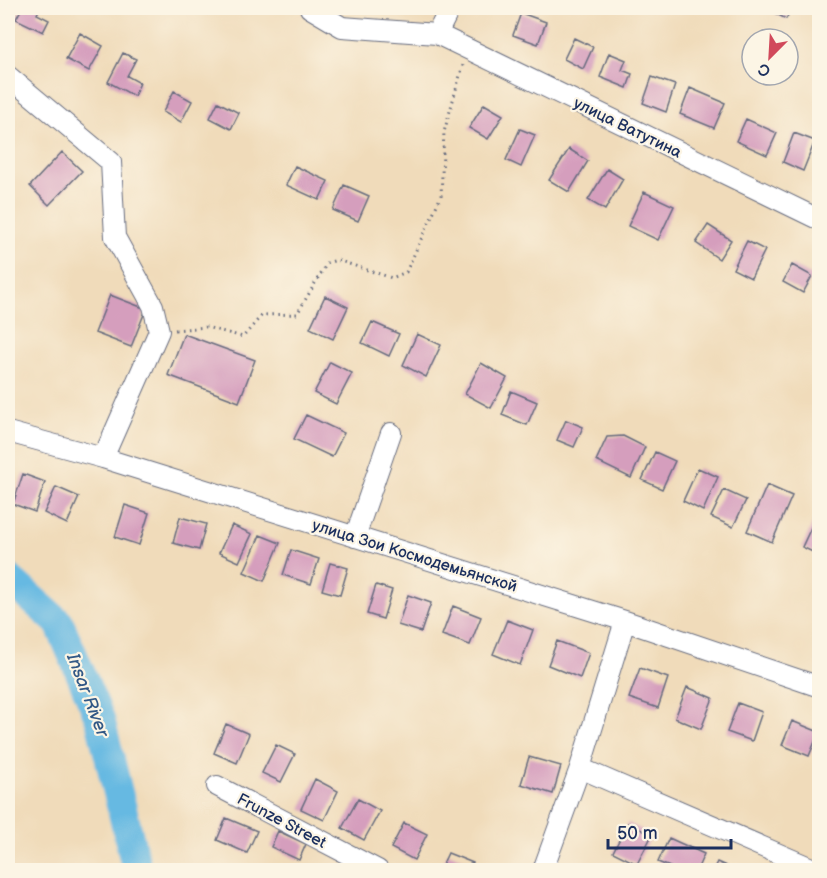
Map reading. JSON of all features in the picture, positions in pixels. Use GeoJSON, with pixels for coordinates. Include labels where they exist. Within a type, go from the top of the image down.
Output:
{"type":"FeatureCollection","features":[{"type":"Feature","properties":{"kind":"street"},"geometry":{"type":"LineString","coordinates":[[310,8],[342,27],[437,34],[450,8]]}},
{"type":"Feature","properties":{"kind":"street","name":"улица Ватутина"},"geometry":{"type":"LineString","coordinates":[[437,34],[819,220]]}},
{"type":"Feature","properties":{"kind":"street"},"geometry":{"type":"LineString","coordinates":[[8,76],[111,162],[114,237],[153,306],[159,331],[103,458]]}},
{"type":"Feature","properties":{"kind":"street","name":"улица Зои Космодемьянской"},"geometry":{"type":"LineString","coordinates":[[8,432],[103,458],[625,621],[819,687]]}},
{"type":"Feature","properties":{"kind":"street"},"geometry":{"type":"LineString","coordinates":[[355,537],[391,433]]}},
{"type":"Feature","properties":{"kind":"street"},"geometry":{"type":"LineString","coordinates":[[543,870],[580,768],[625,621]]}},
{"type":"Feature","properties":{"kind":"street"},"geometry":{"type":"LineString","coordinates":[[580,768],[816,870]]}},
{"type":"Feature","properties":{"kind":"street","name":"Frunze Street"},"geometry":{"type":"LineString","coordinates":[[217,786],[378,870]]}},
{"type":"Feature","properties":{"kind":"path"},"geometry":{"type":"LineString","coordinates":[[159,331],[206,327],[243,337],[262,315],[297,314],[327,263],[337,260],[392,278],[405,272],[441,196],[444,132],[468,49]]}},
{"type":"Feature","properties":{"kind":"building"},"geometry":{"type":"Polygon","coordinates":[[[22,8],[40,8],[37,14],[49,20],[43,32],[16,19],[22,8]]]}},
{"type":"Feature","properties":{"kind":"building"},"geometry":{"type":"Polygon","coordinates":[[[765,8],[792,8],[786,19],[765,8]]]}},
{"type":"Feature","properties":{"kind":"building"},"geometry":{"type":"Polygon","coordinates":[[[521,13],[546,22],[538,44],[513,35],[521,13]]]}},
{"type":"Feature","properties":{"kind":"building"},"geometry":{"type":"Polygon","coordinates":[[[80,33],[103,46],[89,71],[66,59],[80,33]]]}},
{"type":"Feature","properties":{"kind":"building"},"geometry":{"type":"Polygon","coordinates":[[[574,38],[593,47],[583,69],[564,59],[574,38]]]}},
{"type":"Feature","properties":{"kind":"building"},"geometry":{"type":"Polygon","coordinates":[[[123,53],[136,59],[127,76],[140,83],[134,96],[108,82],[123,53]]]}},
{"type":"Feature","properties":{"kind":"building"},"geometry":{"type":"Polygon","coordinates":[[[609,53],[626,60],[622,70],[632,74],[627,88],[600,77],[609,53]]]}},
{"type":"Feature","properties":{"kind":"building"},"geometry":{"type":"Polygon","coordinates":[[[652,77],[675,85],[666,112],[643,103],[652,77]]]}},
{"type":"Feature","properties":{"kind":"building"},"geometry":{"type":"Polygon","coordinates":[[[690,88],[725,103],[714,128],[680,114],[690,88]]]}},
{"type":"Feature","properties":{"kind":"building"},"geometry":{"type":"Polygon","coordinates":[[[174,91],[192,101],[181,122],[163,112],[174,91]]]}},
{"type":"Feature","properties":{"kind":"building"},"geometry":{"type":"Polygon","coordinates":[[[218,102],[239,113],[231,129],[210,118],[218,102]]]}},
{"type":"Feature","properties":{"kind":"building"},"geometry":{"type":"Polygon","coordinates":[[[484,104],[503,115],[488,139],[469,128],[484,104]]]}},
{"type":"Feature","properties":{"kind":"building"},"geometry":{"type":"Polygon","coordinates":[[[746,119],[777,133],[767,155],[736,141],[746,119]]]}},
{"type":"Feature","properties":{"kind":"building"},"geometry":{"type":"Polygon","coordinates":[[[520,129],[535,135],[521,167],[506,160],[520,129]]]}},
{"type":"Feature","properties":{"kind":"building"},"geometry":{"type":"Polygon","coordinates":[[[794,133],[815,141],[803,171],[783,162],[794,133]]]}},
{"type":"Feature","properties":{"kind":"building"},"geometry":{"type":"Polygon","coordinates":[[[569,149],[588,161],[569,192],[549,180],[569,149]]]}},
{"type":"Feature","properties":{"kind":"building"},"geometry":{"type":"Polygon","coordinates":[[[62,152],[82,171],[49,205],[30,186],[62,152]]]}},
{"type":"Feature","properties":{"kind":"building"},"geometry":{"type":"Polygon","coordinates":[[[295,166],[328,181],[319,200],[286,185],[295,166]]]}},
{"type":"Feature","properties":{"kind":"building"},"geometry":{"type":"Polygon","coordinates":[[[607,169],[623,179],[605,210],[588,200],[607,169]]]}},
{"type":"Feature","properties":{"kind":"building"},"geometry":{"type":"Polygon","coordinates":[[[344,185],[369,196],[358,221],[333,210],[344,185]]]}},
{"type":"Feature","properties":{"kind":"building"},"geometry":{"type":"Polygon","coordinates":[[[644,192],[674,206],[658,240],[628,226],[644,192]]]}},
{"type":"Feature","properties":{"kind":"building"},"geometry":{"type":"Polygon","coordinates":[[[708,225],[731,240],[719,259],[696,243],[708,225]]]}},
{"type":"Feature","properties":{"kind":"building"},"geometry":{"type":"Polygon","coordinates":[[[747,241],[765,250],[751,278],[733,269],[747,241]]]}},
{"type":"Feature","properties":{"kind":"building"},"geometry":{"type":"Polygon","coordinates":[[[792,265],[812,276],[803,293],[783,282],[792,265]]]}},
{"type":"Feature","properties":{"kind":"building"},"geometry":{"type":"Polygon","coordinates":[[[110,295],[146,309],[131,347],[95,333],[110,295]]]}},
{"type":"Feature","properties":{"kind":"building"},"geometry":{"type":"Polygon","coordinates":[[[325,296],[348,307],[333,339],[310,328],[325,296]]]}},
{"type":"Feature","properties":{"kind":"building"},"geometry":{"type":"Polygon","coordinates":[[[372,322],[399,334],[389,356],[362,343],[372,322]]]}},
{"type":"Feature","properties":{"kind":"building"},"geometry":{"type":"Polygon","coordinates":[[[184,334],[255,360],[239,402],[168,375],[184,334]]]}},
{"type":"Feature","properties":{"kind":"building"},"geometry":{"type":"Polygon","coordinates":[[[417,334],[441,345],[426,377],[403,365],[417,334]]]}},
{"type":"Feature","properties":{"kind":"building"},"geometry":{"type":"Polygon","coordinates":[[[330,362],[352,373],[336,404],[314,393],[330,362]]]}},
{"type":"Feature","properties":{"kind":"building"},"geometry":{"type":"Polygon","coordinates":[[[481,363],[507,378],[491,408],[465,394],[481,363]]]}},
{"type":"Feature","properties":{"kind":"building"},"geometry":{"type":"Polygon","coordinates":[[[511,391],[537,402],[527,425],[502,415],[511,391]]]}},
{"type":"Feature","properties":{"kind":"building"},"geometry":{"type":"Polygon","coordinates":[[[306,415],[344,433],[332,457],[294,439],[306,415]]]}},
{"type":"Feature","properties":{"kind":"building"},"geometry":{"type":"Polygon","coordinates":[[[566,420],[583,427],[574,447],[557,440],[566,420]]]}},
{"type":"Feature","properties":{"kind":"building"},"geometry":{"type":"Polygon","coordinates":[[[623,436],[645,447],[631,478],[596,461],[607,437],[623,436]]]}},
{"type":"Feature","properties":{"kind":"building"},"geometry":{"type":"Polygon","coordinates":[[[655,452],[675,461],[662,489],[642,480],[655,452]]]}},
{"type":"Feature","properties":{"kind":"building"},"geometry":{"type":"Polygon","coordinates":[[[698,468],[718,477],[703,511],[683,501],[698,468]]]}},
{"type":"Feature","properties":{"kind":"building"},"geometry":{"type":"Polygon","coordinates":[[[23,474],[45,482],[35,512],[13,504],[23,474]]]}},
{"type":"Feature","properties":{"kind":"building"},"geometry":{"type":"Polygon","coordinates":[[[767,485],[792,496],[772,542],[747,531],[767,485]]]}},
{"type":"Feature","properties":{"kind":"building"},"geometry":{"type":"Polygon","coordinates":[[[56,487],[79,497],[67,524],[44,513],[56,487]]]}},
{"type":"Feature","properties":{"kind":"building"},"geometry":{"type":"Polygon","coordinates":[[[724,490],[746,500],[733,527],[711,517],[724,490]]]}},
{"type":"Feature","properties":{"kind":"building"},"geometry":{"type":"Polygon","coordinates":[[[125,505],[149,513],[139,545],[115,537],[125,505]]]}},
{"type":"Feature","properties":{"kind":"building"},"geometry":{"type":"Polygon","coordinates":[[[180,517],[206,524],[199,550],[173,543],[180,517]]]}},
{"type":"Feature","properties":{"kind":"building"},"geometry":{"type":"Polygon","coordinates":[[[815,519],[820,521],[820,549],[817,554],[802,547],[815,519]]]}},
{"type":"Feature","properties":{"kind":"building"},"geometry":{"type":"Polygon","coordinates":[[[232,525],[252,534],[239,562],[219,553],[232,525]]]}},
{"type":"Feature","properties":{"kind":"building"},"geometry":{"type":"Polygon","coordinates":[[[260,535],[280,543],[264,581],[244,572],[260,535]]]}},
{"type":"Feature","properties":{"kind":"building"},"geometry":{"type":"Polygon","coordinates":[[[291,550],[319,559],[311,584],[283,575],[291,550]]]}},
{"type":"Feature","properties":{"kind":"building"},"geometry":{"type":"Polygon","coordinates":[[[330,563],[348,568],[340,595],[322,590],[330,563]]]}},
{"type":"Feature","properties":{"kind":"building"},"geometry":{"type":"Polygon","coordinates":[[[376,585],[392,590],[383,619],[367,614],[376,585]]]}},
{"type":"Feature","properties":{"kind":"building"},"geometry":{"type":"Polygon","coordinates":[[[408,595],[431,603],[421,632],[398,625],[408,595]]]}},
{"type":"Feature","properties":{"kind":"building"},"geometry":{"type":"Polygon","coordinates":[[[453,606],[481,617],[470,645],[442,635],[453,606]]]}},
{"type":"Feature","properties":{"kind":"building"},"geometry":{"type":"Polygon","coordinates":[[[507,620],[533,630],[520,665],[493,654],[507,620]]]}},
{"type":"Feature","properties":{"kind":"building"},"geometry":{"type":"Polygon","coordinates":[[[557,641],[589,653],[580,678],[548,665],[557,641]]]}},
{"type":"Feature","properties":{"kind":"building"},"geometry":{"type":"Polygon","coordinates":[[[640,668],[668,678],[658,708],[629,698],[640,668]]]}},
{"type":"Feature","properties":{"kind":"building"},"geometry":{"type":"Polygon","coordinates":[[[687,687],[713,698],[701,729],[675,718],[687,687]]]}},
{"type":"Feature","properties":{"kind":"building"},"geometry":{"type":"Polygon","coordinates":[[[738,703],[762,712],[752,741],[727,732],[738,703]]]}},
{"type":"Feature","properties":{"kind":"building"},"geometry":{"type":"Polygon","coordinates":[[[792,721],[819,732],[809,756],[782,745],[792,721]]]}},
{"type":"Feature","properties":{"kind":"building"},"geometry":{"type":"Polygon","coordinates":[[[226,724],[249,734],[237,763],[214,753],[226,724]]]}},
{"type":"Feature","properties":{"kind":"building"},"geometry":{"type":"Polygon","coordinates":[[[276,745],[295,754],[281,782],[262,773],[276,745]]]}},
{"type":"Feature","properties":{"kind":"building"},"geometry":{"type":"Polygon","coordinates":[[[529,757],[561,766],[553,794],[521,784],[529,757]]]}},
{"type":"Feature","properties":{"kind":"building"},"geometry":{"type":"Polygon","coordinates":[[[315,779],[338,791],[324,820],[301,809],[315,779]]]}},
{"type":"Feature","properties":{"kind":"building"},"geometry":{"type":"Polygon","coordinates":[[[358,799],[380,811],[364,840],[342,828],[358,799]]]}},
{"type":"Feature","properties":{"kind":"building"},"geometry":{"type":"Polygon","coordinates":[[[226,818],[257,831],[247,853],[217,840],[226,818]]]}},
{"type":"Feature","properties":{"kind":"building"},"geometry":{"type":"Polygon","coordinates":[[[404,823],[427,834],[414,860],[391,848],[404,823]]]}},
{"type":"Feature","properties":{"kind":"building"},"geometry":{"type":"Polygon","coordinates":[[[628,823],[652,835],[637,864],[613,852],[628,823]]]}},
{"type":"Feature","properties":{"kind":"building"},"geometry":{"type":"Polygon","coordinates":[[[278,831],[306,844],[299,860],[271,847],[278,831]]]}},
{"type":"Feature","properties":{"kind":"building"},"geometry":{"type":"Polygon","coordinates":[[[669,838],[704,854],[697,870],[677,870],[658,862],[669,838]]]}},
{"type":"Feature","properties":{"kind":"building"},"geometry":{"type":"Polygon","coordinates":[[[448,853],[473,863],[470,870],[440,870],[448,853]]]}},
{"type":"Feature","properties":{"kind":"building"},"geometry":{"type":"Polygon","coordinates":[[[717,862],[735,870],[713,870],[717,862]]]}},
{"type":"Feature","properties":{"kind":"waterway","name":"Insar River"},"geometry":{"type":"LineString","coordinates":[[8,578],[59,623],[100,719],[137,870]]}}]}
